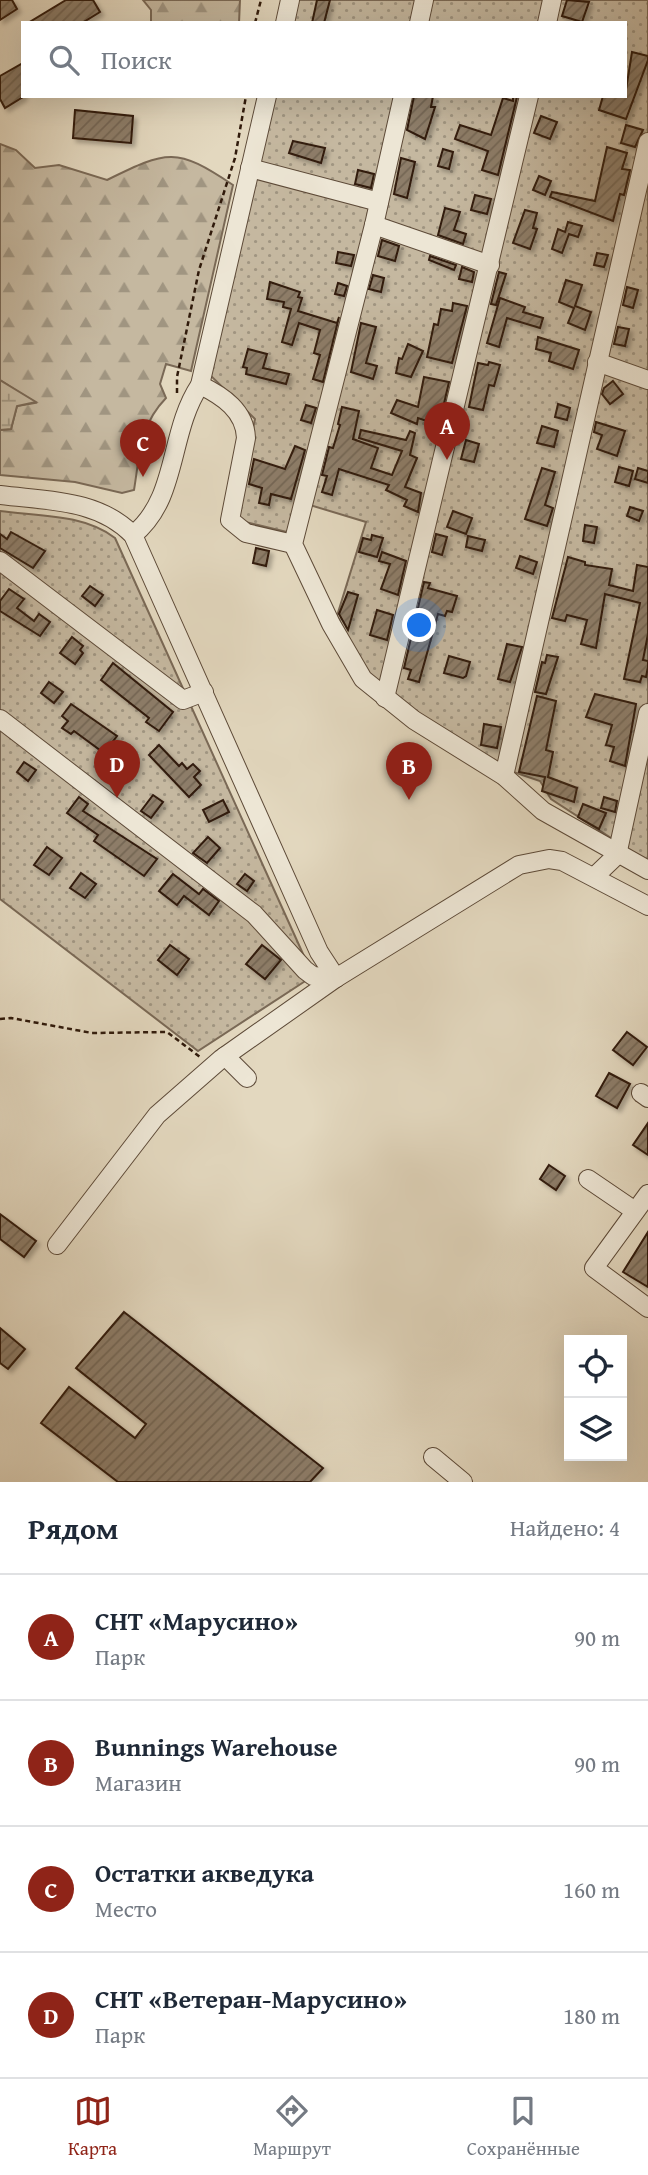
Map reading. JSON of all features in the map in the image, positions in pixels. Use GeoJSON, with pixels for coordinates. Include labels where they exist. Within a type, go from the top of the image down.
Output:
{"type":"FeatureCollection","features":[{"type":"Feature","properties":{"kind":"street"},"geometry":{"type":"LineString","coordinates":[[285,21],[290,0]]}},
{"type":"Feature","properties":{"kind":"street"},"geometry":{"type":"LineString","coordinates":[[419,21],[424,0]]}},
{"type":"Feature","properties":{"kind":"street"},"geometry":{"type":"LineString","coordinates":[[547,21],[552,0]]}},
{"type":"Feature","properties":{"kind":"street"},"geometry":{"type":"LineString","coordinates":[[133,535],[155,515],[183,417],[200,385],[267,98]]}},
{"type":"Feature","properties":{"kind":"street"},"geometry":{"type":"LineString","coordinates":[[403,98],[374,225],[293,544],[331,624],[363,679],[414,720],[504,776],[544,811],[617,855],[648,870]]}},
{"type":"Feature","properties":{"kind":"street"},"geometry":{"type":"LineString","coordinates":[[385,698],[530,98]]}},
{"type":"Feature","properties":{"kind":"street"},"geometry":{"type":"LineString","coordinates":[[504,776],[648,142]]}},
{"type":"Feature","properties":{"kind":"street"},"geometry":{"type":"LineString","coordinates":[[250,167],[379,202]]}},
{"type":"Feature","properties":{"kind":"street"},"geometry":{"type":"LineString","coordinates":[[374,225],[490,265]]}},
{"type":"Feature","properties":{"kind":"street"},"geometry":{"type":"LineString","coordinates":[[597,362],[648,380]]}},
{"type":"Feature","properties":{"kind":"street"},"geometry":{"type":"LineString","coordinates":[[200,385],[216,393],[232,407],[245,425],[246,438],[230,520],[246,533],[293,544]]}},
{"type":"Feature","properties":{"kind":"street"},"geometry":{"type":"LineString","coordinates":[[0,495],[82,505],[119,520],[133,535],[319,952],[336,978]]}},
{"type":"Feature","properties":{"kind":"street"},"geometry":{"type":"LineString","coordinates":[[0,561],[183,700],[204,692]]}},
{"type":"Feature","properties":{"kind":"street"},"geometry":{"type":"LineString","coordinates":[[594,877],[617,855],[648,713]]}},
{"type":"Feature","properties":{"kind":"street"},"geometry":{"type":"LineString","coordinates":[[0,719],[254,914],[305,970],[313,976],[336,978]]}},
{"type":"Feature","properties":{"kind":"street"},"geometry":{"type":"LineString","coordinates":[[57,1245],[157,1115],[219,1061],[336,978],[519,865],[549,859],[575,865],[648,906]]}},
{"type":"Feature","properties":{"kind":"street"},"geometry":{"type":"LineString","coordinates":[[219,1061],[247,1078]]}},
{"type":"Feature","properties":{"kind":"street"},"geometry":{"type":"LineString","coordinates":[[588,1179],[635,1211]]}},
{"type":"Feature","properties":{"kind":"street"},"geometry":{"type":"LineString","coordinates":[[648,1194],[594,1268],[648,1308]]}},
{"type":"Feature","properties":{"kind":"street"},"geometry":{"type":"LineString","coordinates":[[433,1457],[463,1482]]}},
{"type":"Feature","properties":{"kind":"path"},"geometry":{"type":"LineString","coordinates":[[256,21],[261,0]]}},
{"type":"Feature","properties":{"kind":"path"},"geometry":{"type":"LineString","coordinates":[[183,417],[177,393],[183,349],[199,270],[235,158],[246,98]]}},
{"type":"Feature","properties":{"kind":"path"},"geometry":{"type":"LineString","coordinates":[[0,1019],[12,1018],[92,1033],[167,1032],[219,1061]]}},
{"type":"Feature","properties":{"kind":"green space"},"geometry":{"type":"Polygon","coordinates":[[[143,0],[240,0],[239,21],[151,21],[151,10],[143,0]]]}},
{"type":"Feature","properties":{"kind":"green space"},"geometry":{"type":"Polygon","coordinates":[[[296,0],[648,0],[648,862],[551,799],[540,781],[499,767],[437,731],[368,678],[337,616],[366,522],[300,502],[291,533],[241,521],[236,511],[255,419],[210,375],[273,98],[627,98],[627,21],[291,21],[296,0]]]}},
{"type":"Feature","properties":{"kind":"green space"},"geometry":{"type":"Polygon","coordinates":[[[0,144],[16,150],[35,168],[59,165],[107,180],[144,163],[172,157],[198,164],[233,185],[191,371],[166,364],[160,384],[166,398],[150,419],[146,430],[134,490],[122,493],[75,482],[0,475],[0,430],[11,429],[17,406],[35,403],[0,380],[0,144]]]}},
{"type":"Feature","properties":{"kind":"green space"},"geometry":{"type":"Polygon","coordinates":[[[0,380],[36,402],[17,406],[11,429],[0,430],[0,380]]]}},
{"type":"Feature","properties":{"kind":"green space"},"geometry":{"type":"Polygon","coordinates":[[[0,511],[75,520],[103,530],[115,538],[313,976],[198,1051],[0,899],[0,511]]]}},
{"type":"Feature","properties":{"kind":"building"},"geometry":{"type":"Polygon","coordinates":[[[0,0],[12,0],[17,9],[0,20],[0,0]]]}},
{"type":"Feature","properties":{"kind":"building"},"geometry":{"type":"Polygon","coordinates":[[[66,0],[93,0],[100,12],[85,21],[31,21],[66,0]]]}},
{"type":"Feature","properties":{"kind":"building"},"geometry":{"type":"Polygon","coordinates":[[[317,0],[330,0],[325,21],[312,21],[317,0]]]}},
{"type":"Feature","properties":{"kind":"building"},"geometry":{"type":"Polygon","coordinates":[[[567,0],[589,2],[582,21],[562,16],[567,0]]]}},
{"type":"Feature","properties":{"kind":"building"},"geometry":{"type":"Polygon","coordinates":[[[632,52],[648,56],[626,119],[599,110],[602,98],[627,98],[632,52]]]}},
{"type":"Feature","properties":{"kind":"building"},"geometry":{"type":"Polygon","coordinates":[[[21,64],[21,98],[5,108],[0,99],[0,76],[21,64]]]}},
{"type":"Feature","properties":{"kind":"building"},"geometry":{"type":"Polygon","coordinates":[[[414,98],[433,98],[431,107],[435,107],[425,139],[407,130],[414,98]]]}},
{"type":"Feature","properties":{"kind":"building"},"geometry":{"type":"Polygon","coordinates":[[[503,98],[513,101],[513,98],[517,98],[498,175],[482,170],[488,151],[455,139],[460,125],[491,135],[503,98]]]}},
{"type":"Feature","properties":{"kind":"building"},"geometry":{"type":"Polygon","coordinates":[[[75,110],[133,116],[131,143],[73,138],[75,110]]]}},
{"type":"Feature","properties":{"kind":"building"},"geometry":{"type":"Polygon","coordinates":[[[541,116],[557,122],[550,139],[534,133],[541,116]]]}},
{"type":"Feature","properties":{"kind":"building"},"geometry":{"type":"Polygon","coordinates":[[[626,125],[643,130],[635,147],[621,143],[626,125]]]}},
{"type":"Feature","properties":{"kind":"building"},"geometry":{"type":"Polygon","coordinates":[[[293,141],[325,148],[321,163],[289,153],[293,141]]]}},
{"type":"Feature","properties":{"kind":"building"},"geometry":{"type":"Polygon","coordinates":[[[607,147],[627,153],[622,169],[630,170],[624,195],[620,194],[613,221],[550,197],[552,192],[595,201],[607,147]]]}},
{"type":"Feature","properties":{"kind":"building"},"geometry":{"type":"Polygon","coordinates":[[[443,149],[453,152],[449,169],[438,166],[443,149]]]}},
{"type":"Feature","properties":{"kind":"building"},"geometry":{"type":"Polygon","coordinates":[[[401,158],[415,162],[407,198],[394,194],[401,158]]]}},
{"type":"Feature","properties":{"kind":"building"},"geometry":{"type":"Polygon","coordinates":[[[358,170],[374,174],[371,188],[355,184],[358,170]]]}},
{"type":"Feature","properties":{"kind":"building"},"geometry":{"type":"Polygon","coordinates":[[[539,176],[551,181],[545,195],[533,190],[539,176]]]}},
{"type":"Feature","properties":{"kind":"building"},"geometry":{"type":"Polygon","coordinates":[[[475,195],[491,199],[487,214],[471,210],[475,195]]]}},
{"type":"Feature","properties":{"kind":"building"},"geometry":{"type":"Polygon","coordinates":[[[445,208],[460,212],[454,230],[466,234],[463,244],[438,235],[445,208]]]}},
{"type":"Feature","properties":{"kind":"building"},"geometry":{"type":"Polygon","coordinates":[[[525,210],[537,213],[533,228],[537,229],[530,249],[513,243],[525,210]]]}},
{"type":"Feature","properties":{"kind":"building"},"geometry":{"type":"Polygon","coordinates":[[[568,222],[582,226],[578,237],[569,234],[562,253],[552,249],[558,229],[565,232],[568,222]]]}},
{"type":"Feature","properties":{"kind":"building"},"geometry":{"type":"Polygon","coordinates":[[[382,240],[399,246],[395,261],[378,256],[382,240]]]}},
{"type":"Feature","properties":{"kind":"building"},"geometry":{"type":"Polygon","coordinates":[[[338,252],[354,255],[351,266],[336,263],[338,252]]]}},
{"type":"Feature","properties":{"kind":"building"},"geometry":{"type":"Polygon","coordinates":[[[597,253],[608,255],[604,267],[594,265],[597,253]]]}},
{"type":"Feature","properties":{"kind":"building"},"geometry":{"type":"Polygon","coordinates":[[[430,256],[456,265],[454,270],[429,260],[430,256]]]}},
{"type":"Feature","properties":{"kind":"building"},"geometry":{"type":"Polygon","coordinates":[[[462,267],[474,272],[472,282],[459,279],[462,267]]]}},
{"type":"Feature","properties":{"kind":"building"},"geometry":{"type":"Polygon","coordinates":[[[499,272],[506,274],[496,305],[491,304],[499,272]]]}},
{"type":"Feature","properties":{"kind":"building"},"geometry":{"type":"Polygon","coordinates":[[[373,275],[384,278],[381,292],[369,289],[373,275]]]}},
{"type":"Feature","properties":{"kind":"building"},"geometry":{"type":"Polygon","coordinates":[[[566,280],[582,285],[575,306],[591,312],[585,330],[568,323],[574,308],[559,302],[566,280]]]}},
{"type":"Feature","properties":{"kind":"building"},"geometry":{"type":"Polygon","coordinates":[[[270,282],[300,292],[298,297],[302,298],[298,311],[337,323],[339,317],[323,382],[313,379],[320,355],[314,353],[320,330],[299,323],[292,345],[282,342],[291,309],[283,307],[284,302],[267,299],[270,282]]]}},
{"type":"Feature","properties":{"kind":"building"},"geometry":{"type":"Polygon","coordinates":[[[338,283],[347,286],[344,296],[335,294],[338,283]]]}},
{"type":"Feature","properties":{"kind":"building"},"geometry":{"type":"Polygon","coordinates":[[[627,287],[638,290],[633,308],[623,305],[627,287]]]}},
{"type":"Feature","properties":{"kind":"building"},"geometry":{"type":"Polygon","coordinates":[[[500,298],[525,307],[523,312],[543,318],[540,328],[507,318],[499,347],[487,343],[500,298]]]}},
{"type":"Feature","properties":{"kind":"building"},"geometry":{"type":"Polygon","coordinates":[[[453,303],[467,306],[452,363],[427,357],[434,324],[438,325],[441,309],[452,311],[453,303]]]}},
{"type":"Feature","properties":{"kind":"building"},"geometry":{"type":"Polygon","coordinates":[[[361,323],[376,327],[366,363],[377,366],[373,379],[351,372],[361,323]]]}},
{"type":"Feature","properties":{"kind":"building"},"geometry":{"type":"Polygon","coordinates":[[[618,327],[629,329],[625,346],[614,344],[618,327]]]}},
{"type":"Feature","properties":{"kind":"building"},"geometry":{"type":"Polygon","coordinates":[[[538,337],[579,350],[573,369],[549,361],[551,353],[536,349],[538,337]]]}},
{"type":"Feature","properties":{"kind":"building"},"geometry":{"type":"Polygon","coordinates":[[[408,344],[423,351],[411,377],[396,373],[399,358],[402,359],[408,344]]]}},
{"type":"Feature","properties":{"kind":"building"},"geometry":{"type":"Polygon","coordinates":[[[248,349],[267,354],[263,368],[289,374],[286,384],[246,374],[247,368],[243,367],[248,349]]]}},
{"type":"Feature","properties":{"kind":"building"},"geometry":{"type":"Polygon","coordinates":[[[489,362],[500,365],[494,386],[489,385],[483,410],[469,407],[478,363],[488,365],[489,362]]]}},
{"type":"Feature","properties":{"kind":"building"},"geometry":{"type":"Polygon","coordinates":[[[424,377],[449,382],[439,425],[418,418],[417,424],[391,413],[397,400],[418,407],[424,377]]]}},
{"type":"Feature","properties":{"kind":"building"},"geometry":{"type":"Polygon","coordinates":[[[613,381],[623,394],[610,404],[602,394],[604,388],[613,381]]]}},
{"type":"Feature","properties":{"kind":"building"},"geometry":{"type":"Polygon","coordinates":[[[558,404],[570,408],[567,420],[555,417],[558,404]]]}},
{"type":"Feature","properties":{"kind":"building"},"geometry":{"type":"Polygon","coordinates":[[[306,405],[316,408],[311,423],[301,420],[306,405]]]}},
{"type":"Feature","properties":{"kind":"building"},"geometry":{"type":"Polygon","coordinates":[[[342,407],[359,411],[353,439],[378,448],[371,468],[392,475],[402,451],[359,438],[361,430],[406,440],[410,431],[415,433],[410,455],[417,458],[405,487],[421,493],[418,512],[404,506],[407,500],[386,490],[389,485],[339,469],[332,495],[322,492],[327,476],[322,475],[329,447],[333,448],[340,425],[342,407]]]}},
{"type":"Feature","properties":{"kind":"building"},"geometry":{"type":"Polygon","coordinates":[[[596,422],[625,431],[617,456],[597,449],[602,435],[594,432],[596,422]]]}},
{"type":"Feature","properties":{"kind":"building"},"geometry":{"type":"Polygon","coordinates":[[[542,426],[558,431],[554,447],[537,443],[542,426]]]}},
{"type":"Feature","properties":{"kind":"building"},"geometry":{"type":"Polygon","coordinates":[[[466,440],[479,444],[474,462],[461,459],[466,440]]]}},
{"type":"Feature","properties":{"kind":"building"},"geometry":{"type":"Polygon","coordinates":[[[295,446],[305,450],[291,499],[271,494],[269,505],[259,503],[262,488],[249,484],[254,459],[285,469],[295,446]]]}},
{"type":"Feature","properties":{"kind":"building"},"geometry":{"type":"Polygon","coordinates":[[[619,467],[633,471],[629,486],[615,482],[619,467]]]}},
{"type":"Feature","properties":{"kind":"building"},"geometry":{"type":"Polygon","coordinates":[[[542,468],[555,472],[545,505],[553,508],[547,526],[525,519],[542,468]]]}},
{"type":"Feature","properties":{"kind":"building"},"geometry":{"type":"Polygon","coordinates":[[[638,468],[648,471],[648,483],[635,479],[638,468]]]}},
{"type":"Feature","properties":{"kind":"building"},"geometry":{"type":"Polygon","coordinates":[[[630,507],[643,511],[639,521],[627,516],[630,507]]]}},
{"type":"Feature","properties":{"kind":"building"},"geometry":{"type":"Polygon","coordinates":[[[453,511],[472,518],[466,534],[447,527],[453,511]]]}},
{"type":"Feature","properties":{"kind":"building"},"geometry":{"type":"Polygon","coordinates":[[[585,525],[597,527],[594,543],[583,541],[585,525]]]}},
{"type":"Feature","properties":{"kind":"building"},"geometry":{"type":"Polygon","coordinates":[[[11,532],[45,551],[33,568],[0,548],[0,534],[7,539],[11,532]]]}},
{"type":"Feature","properties":{"kind":"building"},"geometry":{"type":"Polygon","coordinates":[[[436,534],[447,537],[442,555],[432,552],[436,534]]]}},
{"type":"Feature","properties":{"kind":"building"},"geometry":{"type":"Polygon","coordinates":[[[372,535],[383,538],[377,557],[359,552],[363,538],[371,540],[372,535]]]}},
{"type":"Feature","properties":{"kind":"building"},"geometry":{"type":"Polygon","coordinates":[[[468,536],[485,540],[482,551],[466,547],[468,536]]]}},
{"type":"Feature","properties":{"kind":"building"},"geometry":{"type":"Polygon","coordinates":[[[256,548],[269,551],[266,566],[253,563],[256,548]]]}},
{"type":"Feature","properties":{"kind":"building"},"geometry":{"type":"Polygon","coordinates":[[[382,552],[406,561],[398,595],[381,589],[390,564],[379,561],[382,552]]]}},
{"type":"Feature","properties":{"kind":"building"},"geometry":{"type":"Polygon","coordinates":[[[520,556],[537,562],[533,574],[516,568],[520,556]]]}},
{"type":"Feature","properties":{"kind":"building"},"geometry":{"type":"Polygon","coordinates":[[[568,557],[585,562],[585,565],[612,569],[609,585],[633,591],[637,565],[648,567],[648,634],[643,660],[648,661],[648,667],[646,677],[642,676],[640,682],[624,679],[640,603],[605,594],[596,648],[581,644],[587,620],[567,615],[565,621],[552,618],[568,557]]]}},
{"type":"Feature","properties":{"kind":"building"},"geometry":{"type":"Polygon","coordinates":[[[424,582],[430,583],[428,588],[457,596],[452,612],[447,611],[445,616],[438,614],[419,682],[408,679],[411,670],[404,668],[424,582]]]}},
{"type":"Feature","properties":{"kind":"building"},"geometry":{"type":"Polygon","coordinates":[[[90,586],[103,595],[95,606],[82,596],[90,586]]]}},
{"type":"Feature","properties":{"kind":"building"},"geometry":{"type":"Polygon","coordinates":[[[9,589],[24,599],[17,608],[34,621],[39,614],[50,622],[40,636],[0,611],[0,601],[9,589]]]}},
{"type":"Feature","properties":{"kind":"building"},"geometry":{"type":"Polygon","coordinates":[[[348,592],[358,595],[348,630],[339,614],[348,592]]]}},
{"type":"Feature","properties":{"kind":"building"},"geometry":{"type":"Polygon","coordinates":[[[377,610],[393,615],[387,640],[370,635],[377,610]]]}},
{"type":"Feature","properties":{"kind":"building"},"geometry":{"type":"Polygon","coordinates":[[[72,637],[83,646],[80,650],[83,653],[75,664],[60,653],[72,637]]]}},
{"type":"Feature","properties":{"kind":"building"},"geometry":{"type":"Polygon","coordinates":[[[507,644],[522,647],[510,682],[498,679],[507,644]]]}},
{"type":"Feature","properties":{"kind":"building"},"geometry":{"type":"Polygon","coordinates":[[[547,655],[558,657],[546,694],[535,692],[542,662],[545,663],[547,655]]]}},
{"type":"Feature","properties":{"kind":"building"},"geometry":{"type":"Polygon","coordinates":[[[449,656],[470,662],[466,676],[463,678],[444,673],[449,656]]]}},
{"type":"Feature","properties":{"kind":"building"},"geometry":{"type":"Polygon","coordinates":[[[113,663],[173,712],[159,731],[146,722],[149,718],[101,680],[113,663]]]}},
{"type":"Feature","properties":{"kind":"building"},"geometry":{"type":"Polygon","coordinates":[[[49,682],[63,692],[54,703],[41,693],[49,682]]]}},
{"type":"Feature","properties":{"kind":"building"},"geometry":{"type":"Polygon","coordinates":[[[595,694],[636,704],[625,766],[610,761],[614,747],[606,745],[612,725],[586,717],[595,694]]]}},
{"type":"Feature","properties":{"kind":"building"},"geometry":{"type":"Polygon","coordinates":[[[537,696],[556,701],[546,750],[553,752],[548,777],[577,788],[574,802],[542,791],[545,777],[519,772],[537,696]]]}},
{"type":"Feature","properties":{"kind":"building"},"geometry":{"type":"Polygon","coordinates":[[[71,704],[117,736],[104,753],[74,731],[71,734],[62,728],[68,721],[62,716],[71,704]]]}},
{"type":"Feature","properties":{"kind":"building"},"geometry":{"type":"Polygon","coordinates":[[[484,724],[501,727],[497,748],[481,745],[484,724]]]}},
{"type":"Feature","properties":{"kind":"building"},"geometry":{"type":"Polygon","coordinates":[[[159,745],[179,766],[182,763],[187,769],[193,764],[200,771],[194,777],[201,785],[189,797],[149,755],[159,745]]]}},
{"type":"Feature","properties":{"kind":"building"},"geometry":{"type":"Polygon","coordinates":[[[24,762],[36,770],[28,781],[17,772],[24,762]]]}},
{"type":"Feature","properties":{"kind":"building"},"geometry":{"type":"Polygon","coordinates":[[[153,795],[163,802],[151,818],[141,811],[153,795]]]}},
{"type":"Feature","properties":{"kind":"building"},"geometry":{"type":"Polygon","coordinates":[[[79,797],[88,804],[83,811],[157,859],[144,876],[94,841],[98,835],[67,813],[79,797]]]}},
{"type":"Feature","properties":{"kind":"building"},"geometry":{"type":"Polygon","coordinates":[[[604,797],[617,801],[615,812],[601,808],[604,797]]]}},
{"type":"Feature","properties":{"kind":"building"},"geometry":{"type":"Polygon","coordinates":[[[223,800],[229,812],[209,822],[203,810],[223,800]]]}},
{"type":"Feature","properties":{"kind":"building"},"geometry":{"type":"Polygon","coordinates":[[[583,804],[606,813],[599,829],[578,817],[583,804]]]}},
{"type":"Feature","properties":{"kind":"building"},"geometry":{"type":"Polygon","coordinates":[[[208,837],[220,848],[207,863],[193,853],[208,837]]]}},
{"type":"Feature","properties":{"kind":"building"},"geometry":{"type":"Polygon","coordinates":[[[47,847],[62,858],[49,875],[34,865],[47,847]]]}},
{"type":"Feature","properties":{"kind":"building"},"geometry":{"type":"Polygon","coordinates":[[[81,873],[96,884],[85,898],[70,888],[81,873]]]}},
{"type":"Feature","properties":{"kind":"building"},"geometry":{"type":"Polygon","coordinates":[[[173,874],[199,894],[203,889],[219,901],[209,915],[184,896],[177,905],[159,891],[173,874]]]}},
{"type":"Feature","properties":{"kind":"building"},"geometry":{"type":"Polygon","coordinates":[[[245,874],[254,881],[247,891],[237,884],[245,874]]]}},
{"type":"Feature","properties":{"kind":"building"},"geometry":{"type":"Polygon","coordinates":[[[170,945],[189,959],[177,975],[158,960],[170,945]]]}},
{"type":"Feature","properties":{"kind":"building"},"geometry":{"type":"Polygon","coordinates":[[[262,945],[281,960],[265,979],[246,964],[262,945]]]}},
{"type":"Feature","properties":{"kind":"building"},"geometry":{"type":"Polygon","coordinates":[[[627,1032],[647,1047],[633,1065],[613,1050],[627,1032]]]}},
{"type":"Feature","properties":{"kind":"building"},"geometry":{"type":"Polygon","coordinates":[[[609,1073],[630,1084],[617,1108],[596,1096],[609,1073]]]}},
{"type":"Feature","properties":{"kind":"building"},"geometry":{"type":"Polygon","coordinates":[[[648,1123],[648,1155],[633,1145],[648,1123]]]}},
{"type":"Feature","properties":{"kind":"building"},"geometry":{"type":"Polygon","coordinates":[[[549,1165],[565,1176],[556,1190],[540,1179],[549,1165]]]}},
{"type":"Feature","properties":{"kind":"building"},"geometry":{"type":"Polygon","coordinates":[[[0,1214],[36,1241],[24,1257],[0,1239],[0,1214]]]}},
{"type":"Feature","properties":{"kind":"building"},"geometry":{"type":"Polygon","coordinates":[[[648,1232],[648,1287],[623,1272],[648,1232]]]}},
{"type":"Feature","properties":{"kind":"building"},"geometry":{"type":"Polygon","coordinates":[[[124,1312],[323,1468],[310,1482],[118,1482],[41,1423],[69,1387],[135,1438],[146,1424],[76,1368],[124,1312]]]}},
{"type":"Feature","properties":{"kind":"building"},"geometry":{"type":"Polygon","coordinates":[[[0,1328],[25,1349],[8,1369],[0,1363],[0,1328]]]}},
{"type":"Feature","properties":{"kind":"place","name":"СНТ «Марусино»"},"geometry":{"type":"Point","coordinates":[447,460]}},
{"type":"Feature","properties":{"kind":"place","name":"Остатки акведука"},"geometry":{"type":"Point","coordinates":[143,477]}},
{"type":"Feature","properties":{"kind":"place","name":"СНТ «Ветеран-Марусино»"},"geometry":{"type":"Point","coordinates":[117,798]}},
{"type":"Feature","properties":{"kind":"place","name":"Bunnings Warehouse"},"geometry":{"type":"Point","coordinates":[409,800]}}]}
